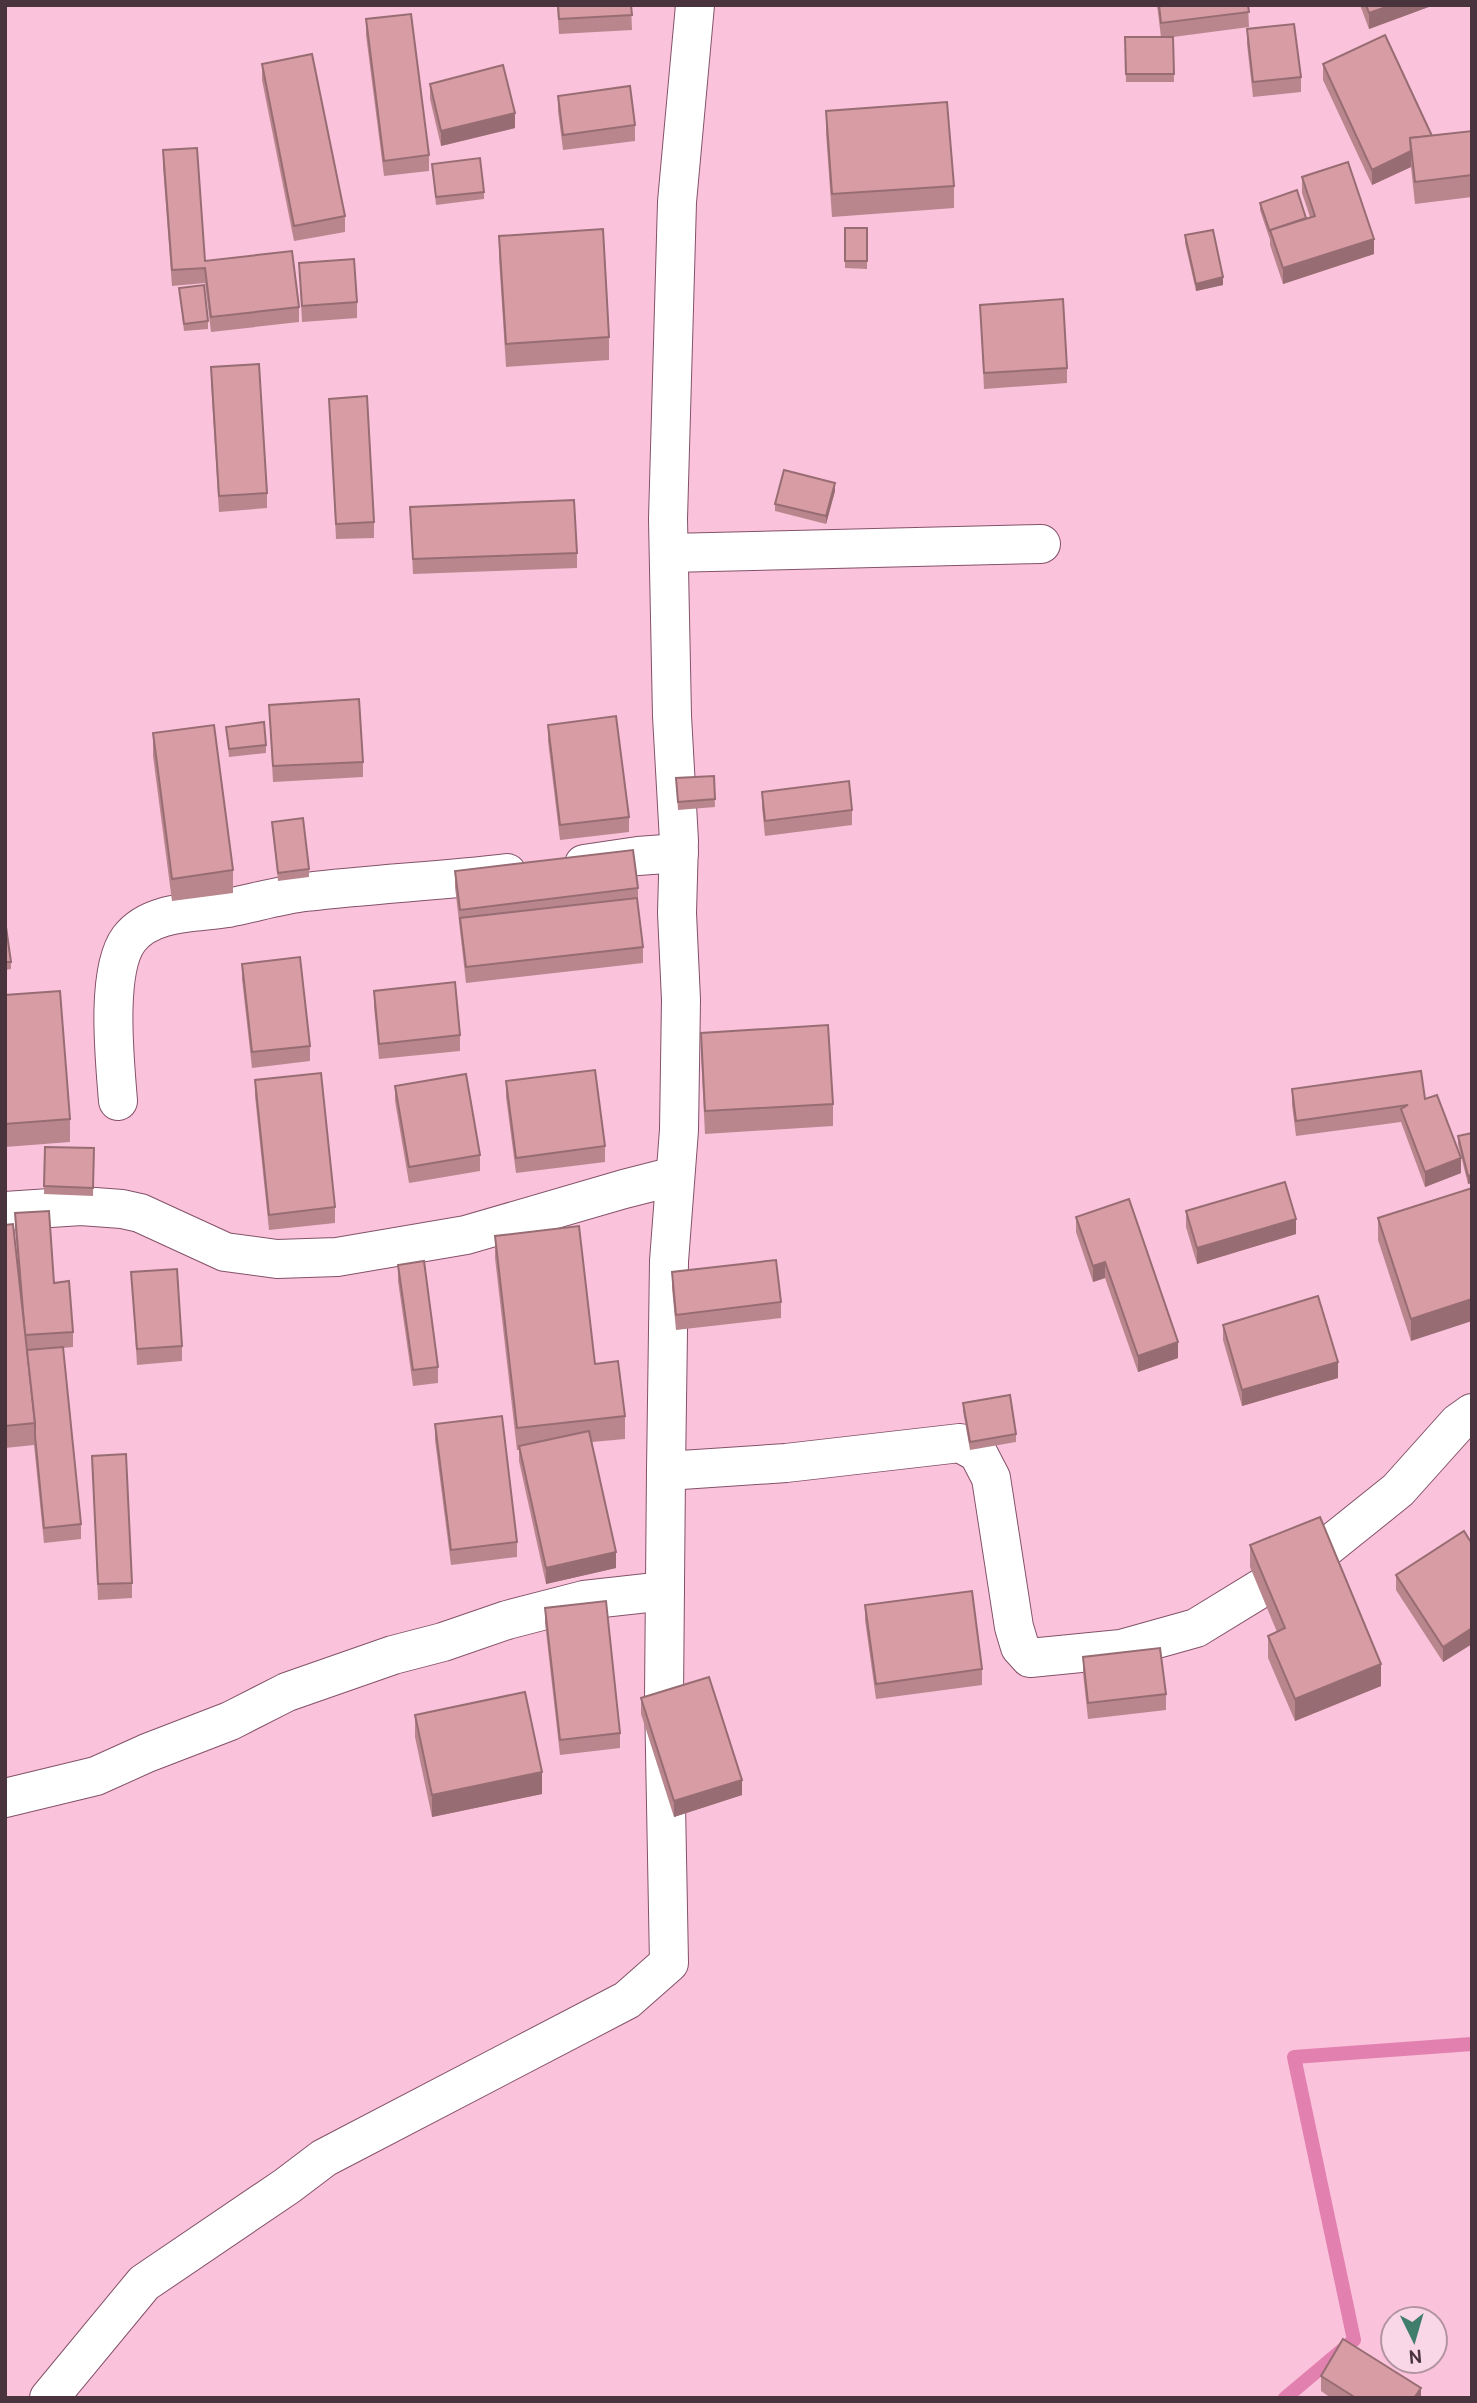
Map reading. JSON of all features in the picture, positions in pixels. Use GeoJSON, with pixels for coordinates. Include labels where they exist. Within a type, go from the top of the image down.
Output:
{"type":"FeatureCollection","features":[{"type":"Feature","properties":{"kind":"street"},"geometry":{"type":"LineString","coordinates":[[48,2398],[144,2283],[324,2158],[627,2000],[669,1963],[666,1471],[669,1261],[680,1130],[681,1000],[677,914],[679,853],[668,553],[677,202],[695,5]]}},
{"type":"Feature","properties":{"kind":"street"},"geometry":{"type":"LineString","coordinates":[[668,553],[1041,544]]}},
{"type":"Feature","properties":{"kind":"street"},"geometry":{"type":"LineString","coordinates":[[118,1101],[112,1028],[118,963],[129,939],[147,924],[168,916],[227,908],[303,892],[679,853]]}},
{"type":"Feature","properties":{"kind":"street"},"geometry":{"type":"LineString","coordinates":[[5,1211],[81,1206],[122,1209],[140,1213],[225,1252],[277,1259],[337,1257],[466,1235],[675,1176]]}},
{"type":"Feature","properties":{"kind":"street"},"geometry":{"type":"LineString","coordinates":[[666,1471],[786,1463],[960,1443],[978,1453],[991,1478],[1014,1627],[1020,1647],[1030,1658],[1121,1649],[1196,1628],[1322,1551],[1398,1490],[1458,1423],[1472,1413]]}},
{"type":"Feature","properties":{"kind":"street"},"geometry":{"type":"LineString","coordinates":[[5,1798],[96,1776],[230,1721],[287,1692],[393,1655],[583,1600],[665,1591]]}},
{"type":"Feature","properties":{"kind":"building"},"geometry":{"type":"Polygon","coordinates":[[[558,5],[631,5],[632,15],[559,19],[558,5]]]}},
{"type":"Feature","properties":{"kind":"building"},"geometry":{"type":"Polygon","coordinates":[[[1159,5],[1248,5],[1249,12],[1161,23],[1159,5]]]}},
{"type":"Feature","properties":{"kind":"building"},"geometry":{"type":"Polygon","coordinates":[[[1366,5],[1392,5],[1369,13],[1366,5]]]}},
{"type":"Feature","properties":{"kind":"building"},"geometry":{"type":"Polygon","coordinates":[[[411,14],[429,155],[384,161],[366,19],[411,14]]]}},
{"type":"Feature","properties":{"kind":"building"},"geometry":{"type":"Polygon","coordinates":[[[1294,24],[1301,77],[1253,82],[1247,29],[1294,24]]]}},
{"type":"Feature","properties":{"kind":"building"},"geometry":{"type":"Polygon","coordinates":[[[1385,35],[1432,136],[1410,138],[1411,151],[1372,170],[1323,64],[1385,35]]]}},
{"type":"Feature","properties":{"kind":"building"},"geometry":{"type":"Polygon","coordinates":[[[1125,37],[1173,37],[1174,74],[1126,74],[1125,37]]]}},
{"type":"Feature","properties":{"kind":"building"},"geometry":{"type":"Polygon","coordinates":[[[312,54],[345,216],[294,226],[262,64],[312,54]]]}},
{"type":"Feature","properties":{"kind":"building"},"geometry":{"type":"Polygon","coordinates":[[[503,65],[515,113],[441,131],[430,84],[503,65]]]}},
{"type":"Feature","properties":{"kind":"building"},"geometry":{"type":"Polygon","coordinates":[[[630,86],[635,125],[563,135],[558,96],[630,86]]]}},
{"type":"Feature","properties":{"kind":"building"},"geometry":{"type":"Polygon","coordinates":[[[947,102],[954,186],[832,194],[826,111],[947,102]]]}},
{"type":"Feature","properties":{"kind":"building"},"geometry":{"type":"Polygon","coordinates":[[[1472,131],[1472,175],[1415,182],[1410,138],[1472,131]]]}},
{"type":"Feature","properties":{"kind":"building"},"geometry":{"type":"Polygon","coordinates":[[[197,148],[205,261],[292,251],[299,307],[211,317],[205,268],[172,270],[163,150],[197,148]]]}},
{"type":"Feature","properties":{"kind":"building"},"geometry":{"type":"Polygon","coordinates":[[[480,158],[484,192],[436,197],[432,164],[480,158]]]}},
{"type":"Feature","properties":{"kind":"building"},"geometry":{"type":"Polygon","coordinates":[[[1348,162],[1374,239],[1283,268],[1270,230],[1315,216],[1302,177],[1348,162]]]}},
{"type":"Feature","properties":{"kind":"building"},"geometry":{"type":"Polygon","coordinates":[[[1297,190],[1306,218],[1270,232],[1260,203],[1297,190]]]}},
{"type":"Feature","properties":{"kind":"building"},"geometry":{"type":"Polygon","coordinates":[[[845,228],[867,228],[867,261],[845,261],[845,228]]]}},
{"type":"Feature","properties":{"kind":"building"},"geometry":{"type":"Polygon","coordinates":[[[603,229],[609,337],[506,344],[499,236],[603,229]]]}},
{"type":"Feature","properties":{"kind":"building"},"geometry":{"type":"Polygon","coordinates":[[[1213,230],[1223,277],[1196,284],[1185,235],[1213,230]]]}},
{"type":"Feature","properties":{"kind":"building"},"geometry":{"type":"Polygon","coordinates":[[[354,259],[357,302],[302,306],[299,263],[354,259]]]}},
{"type":"Feature","properties":{"kind":"building"},"geometry":{"type":"Polygon","coordinates":[[[204,285],[208,321],[184,324],[179,288],[204,285]]]}},
{"type":"Feature","properties":{"kind":"building"},"geometry":{"type":"Polygon","coordinates":[[[1063,299],[1067,368],[984,373],[980,305],[1063,299]]]}},
{"type":"Feature","properties":{"kind":"building"},"geometry":{"type":"Polygon","coordinates":[[[259,364],[267,493],[219,496],[211,367],[259,364]]]}},
{"type":"Feature","properties":{"kind":"building"},"geometry":{"type":"Polygon","coordinates":[[[367,396],[374,522],[336,524],[329,399],[367,396]]]}},
{"type":"Feature","properties":{"kind":"building"},"geometry":{"type":"Polygon","coordinates":[[[784,470],[835,483],[826,516],[775,504],[784,470]]]}},
{"type":"Feature","properties":{"kind":"building"},"geometry":{"type":"Polygon","coordinates":[[[574,500],[577,553],[413,559],[410,507],[574,500]]]}},
{"type":"Feature","properties":{"kind":"building"},"geometry":{"type":"Polygon","coordinates":[[[359,699],[363,762],[273,766],[269,705],[359,699]]]}},
{"type":"Feature","properties":{"kind":"building"},"geometry":{"type":"Polygon","coordinates":[[[616,716],[629,817],[560,825],[548,725],[616,716]]]}},
{"type":"Feature","properties":{"kind":"building"},"geometry":{"type":"Polygon","coordinates":[[[264,722],[266,745],[229,749],[226,727],[264,722]]]}},
{"type":"Feature","properties":{"kind":"building"},"geometry":{"type":"Polygon","coordinates":[[[214,725],[233,870],[172,879],[153,733],[214,725]]]}},
{"type":"Feature","properties":{"kind":"building"},"geometry":{"type":"Polygon","coordinates":[[[714,776],[715,799],[678,802],[676,778],[714,776]]]}},
{"type":"Feature","properties":{"kind":"building"},"geometry":{"type":"Polygon","coordinates":[[[849,781],[852,810],[765,821],[762,792],[849,781]]]}},
{"type":"Feature","properties":{"kind":"building"},"geometry":{"type":"Polygon","coordinates":[[[303,818],[309,869],[278,873],[272,822],[303,818]]]}},
{"type":"Feature","properties":{"kind":"building"},"geometry":{"type":"Polygon","coordinates":[[[633,850],[638,888],[460,910],[455,871],[633,850]]]}},
{"type":"Feature","properties":{"kind":"building"},"geometry":{"type":"Polygon","coordinates":[[[637,898],[643,947],[466,967],[460,918],[637,898]]]}},
{"type":"Feature","properties":{"kind":"building"},"geometry":{"type":"Polygon","coordinates":[[[5,920],[11,962],[5,962],[5,920]]]}},
{"type":"Feature","properties":{"kind":"building"},"geometry":{"type":"Polygon","coordinates":[[[300,957],[310,1046],[252,1052],[242,964],[300,957]]]}},
{"type":"Feature","properties":{"kind":"building"},"geometry":{"type":"Polygon","coordinates":[[[455,982],[460,1035],[379,1044],[374,991],[455,982]]]}},
{"type":"Feature","properties":{"kind":"building"},"geometry":{"type":"Polygon","coordinates":[[[60,991],[70,1119],[5,1124],[5,995],[60,991]]]}},
{"type":"Feature","properties":{"kind":"building"},"geometry":{"type":"Polygon","coordinates":[[[828,1025],[833,1104],[705,1111],[701,1033],[828,1025]]]}},
{"type":"Feature","properties":{"kind":"building"},"geometry":{"type":"Polygon","coordinates":[[[595,1070],[605,1146],[516,1158],[506,1081],[595,1070]]]}},
{"type":"Feature","properties":{"kind":"building"},"geometry":{"type":"Polygon","coordinates":[[[1421,1071],[1425,1099],[1437,1095],[1461,1158],[1425,1172],[1401,1109],[1408,1105],[1296,1121],[1292,1089],[1421,1071]]]}},
{"type":"Feature","properties":{"kind":"building"},"geometry":{"type":"Polygon","coordinates":[[[321,1073],[335,1207],[269,1215],[255,1080],[321,1073]]]}},
{"type":"Feature","properties":{"kind":"building"},"geometry":{"type":"Polygon","coordinates":[[[466,1074],[480,1155],[409,1167],[395,1086],[466,1074]]]}},
{"type":"Feature","properties":{"kind":"building"},"geometry":{"type":"Polygon","coordinates":[[[1472,1133],[1472,1175],[1468,1176],[1458,1136],[1472,1133]]]}},
{"type":"Feature","properties":{"kind":"building"},"geometry":{"type":"Polygon","coordinates":[[[45,1147],[94,1148],[93,1188],[44,1186],[45,1147]]]}},
{"type":"Feature","properties":{"kind":"building"},"geometry":{"type":"Polygon","coordinates":[[[1285,1182],[1296,1219],[1197,1248],[1186,1211],[1285,1182]]]}},
{"type":"Feature","properties":{"kind":"building"},"geometry":{"type":"Polygon","coordinates":[[[1472,1188],[1472,1299],[1411,1319],[1378,1218],[1472,1188]]]}},
{"type":"Feature","properties":{"kind":"building"},"geometry":{"type":"Polygon","coordinates":[[[1129,1199],[1178,1342],[1138,1356],[1105,1262],[1093,1266],[1076,1217],[1129,1199]]]}},
{"type":"Feature","properties":{"kind":"building"},"geometry":{"type":"Polygon","coordinates":[[[49,1211],[54,1283],[69,1281],[73,1332],[25,1335],[15,1213],[49,1211]]]}},
{"type":"Feature","properties":{"kind":"building"},"geometry":{"type":"Polygon","coordinates":[[[13,1224],[35,1423],[5,1426],[5,1225],[13,1224]]]}},
{"type":"Feature","properties":{"kind":"building"},"geometry":{"type":"Polygon","coordinates":[[[579,1226],[595,1364],[618,1361],[625,1416],[517,1428],[495,1236],[579,1226]]]}},
{"type":"Feature","properties":{"kind":"building"},"geometry":{"type":"Polygon","coordinates":[[[776,1260],[781,1302],[676,1315],[672,1272],[776,1260]]]}},
{"type":"Feature","properties":{"kind":"building"},"geometry":{"type":"Polygon","coordinates":[[[424,1261],[438,1367],[413,1370],[398,1265],[424,1261]]]}},
{"type":"Feature","properties":{"kind":"building"},"geometry":{"type":"Polygon","coordinates":[[[177,1269],[182,1346],[137,1349],[131,1272],[177,1269]]]}},
{"type":"Feature","properties":{"kind":"building"},"geometry":{"type":"Polygon","coordinates":[[[1318,1296],[1338,1362],[1242,1390],[1223,1325],[1318,1296]]]}},
{"type":"Feature","properties":{"kind":"building"},"geometry":{"type":"Polygon","coordinates":[[[63,1347],[81,1524],[44,1528],[27,1350],[63,1347]]]}},
{"type":"Feature","properties":{"kind":"building"},"geometry":{"type":"Polygon","coordinates":[[[1010,1395],[1016,1434],[970,1442],[963,1403],[1010,1395]]]}},
{"type":"Feature","properties":{"kind":"building"},"geometry":{"type":"Polygon","coordinates":[[[502,1416],[517,1542],[451,1550],[435,1424],[502,1416]]]}},
{"type":"Feature","properties":{"kind":"building"},"geometry":{"type":"Polygon","coordinates":[[[589,1431],[616,1552],[546,1568],[519,1446],[589,1431]]]}},
{"type":"Feature","properties":{"kind":"building"},"geometry":{"type":"Polygon","coordinates":[[[126,1454],[132,1583],[98,1584],[92,1456],[126,1454]]]}},
{"type":"Feature","properties":{"kind":"building"},"geometry":{"type":"Polygon","coordinates":[[[1320,1517],[1381,1664],[1295,1699],[1268,1636],[1285,1628],[1250,1545],[1320,1517]]]}},
{"type":"Feature","properties":{"kind":"building"},"geometry":{"type":"Polygon","coordinates":[[[1464,1531],[1472,1544],[1472,1628],[1443,1647],[1396,1575],[1464,1531]]]}},
{"type":"Feature","properties":{"kind":"building"},"geometry":{"type":"Polygon","coordinates":[[[972,1591],[982,1669],[876,1684],[865,1605],[972,1591]]]}},
{"type":"Feature","properties":{"kind":"building"},"geometry":{"type":"Polygon","coordinates":[[[606,1601],[620,1733],[560,1740],[545,1608],[606,1601]]]}},
{"type":"Feature","properties":{"kind":"building"},"geometry":{"type":"Polygon","coordinates":[[[1160,1648],[1166,1694],[1088,1703],[1083,1657],[1160,1648]]]}},
{"type":"Feature","properties":{"kind":"building"},"geometry":{"type":"Polygon","coordinates":[[[709,1677],[742,1780],[674,1801],[641,1698],[709,1677]]]}},
{"type":"Feature","properties":{"kind":"building"},"geometry":{"type":"Polygon","coordinates":[[[525,1692],[542,1772],[432,1795],[415,1715],[525,1692]]]}},
{"type":"Feature","properties":{"kind":"building"},"geometry":{"type":"Polygon","coordinates":[[[1343,2339],[1379,2362],[1379,2375],[1400,2375],[1421,2388],[1414,2398],[1356,2398],[1321,2376],[1343,2339]]]}},
{"type":"Feature","properties":{"kind":"waterway"},"geometry":{"type":"LineString","coordinates":[[1285,2398],[1354,2340],[1294,2057],[1472,2044]]}}]}
